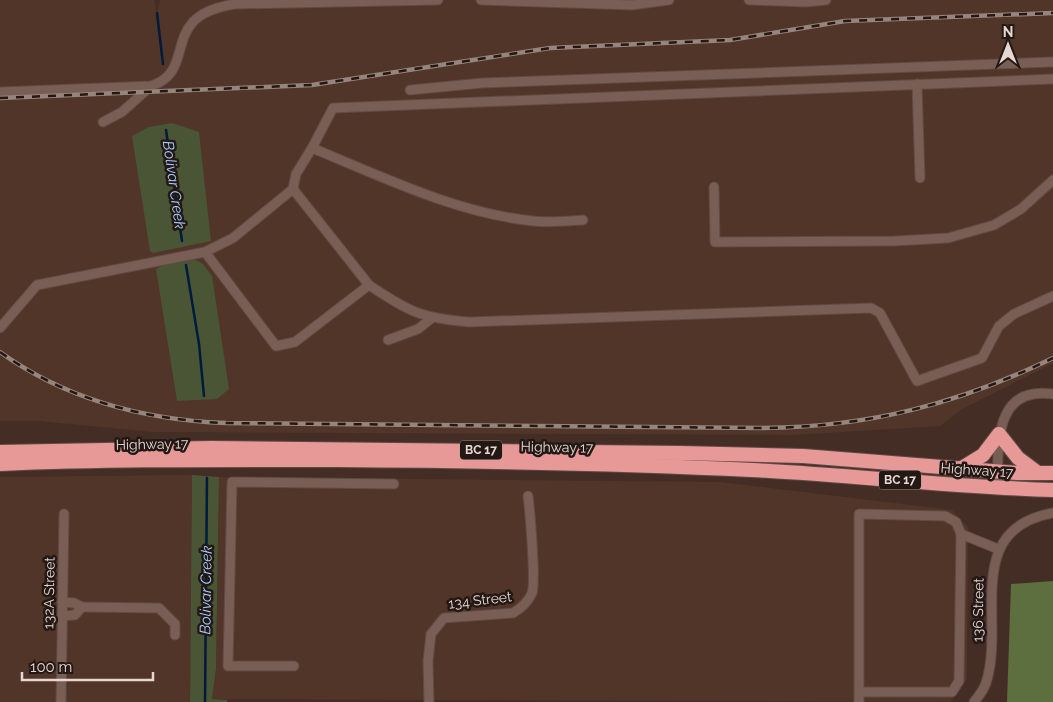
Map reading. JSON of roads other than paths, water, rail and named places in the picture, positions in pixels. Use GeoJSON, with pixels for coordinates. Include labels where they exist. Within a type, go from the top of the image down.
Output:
{"type":"FeatureCollection","features":[{"type":"Feature","properties":{"kind":"highway"},"geometry":{"type":"LineString","coordinates":[[962,468],[983,454],[999,434],[1018,458],[1038,473]]}},
{"type":"Feature","properties":{"kind":"highway","name":"Highway 17"},"geometry":{"type":"LineString","coordinates":[[0,452],[220,448],[680,452],[803,456],[998,471],[1053,473]]}},
{"type":"Feature","properties":{"kind":"highway","name":"Highway 17"},"geometry":{"type":"LineString","coordinates":[[0,464],[222,460],[631,465],[802,472],[997,488],[1053,490]]}},
{"type":"Feature","properties":{"kind":"street"},"geometry":{"type":"LineString","coordinates":[[0,92],[151,86],[163,82],[175,66],[186,29],[193,19],[216,6],[438,0]]}},
{"type":"Feature","properties":{"kind":"street"},"geometry":{"type":"LineString","coordinates":[[481,0],[632,5],[669,0]]}},
{"type":"Feature","properties":{"kind":"street"},"geometry":{"type":"LineString","coordinates":[[749,0],[806,2],[826,0]]}},
{"type":"Feature","properties":{"kind":"street"},"geometry":{"type":"LineString","coordinates":[[410,90],[482,83],[1053,62]]}},
{"type":"Feature","properties":{"kind":"street"},"geometry":{"type":"LineString","coordinates":[[963,66],[964,83]]}},
{"type":"Feature","properties":{"kind":"street"},"geometry":{"type":"LineString","coordinates":[[821,71],[822,88]]}},
{"type":"Feature","properties":{"kind":"street"},"geometry":{"type":"LineString","coordinates":[[677,76],[678,93]]}},
{"type":"Feature","properties":{"kind":"street"},"geometry":{"type":"LineString","coordinates":[[0,328],[38,285],[205,252],[233,238],[292,189],[296,174],[333,108],[1053,79]]}},
{"type":"Feature","properties":{"kind":"street"},"geometry":{"type":"LineString","coordinates":[[917,84],[920,178]]}},
{"type":"Feature","properties":{"kind":"street"},"geometry":{"type":"LineString","coordinates":[[103,122],[122,112],[151,86]]}},
{"type":"Feature","properties":{"kind":"street"},"geometry":{"type":"LineString","coordinates":[[312,148],[425,194],[492,215],[535,221],[583,220]]}},
{"type":"Feature","properties":{"kind":"street"},"geometry":{"type":"LineString","coordinates":[[714,187],[715,242],[895,242],[948,238],[994,225],[1021,209],[1053,180]]}},
{"type":"Feature","properties":{"kind":"street"},"geometry":{"type":"LineString","coordinates":[[292,189],[369,285],[404,309],[432,318],[469,322],[871,308],[880,313],[916,381],[982,358],[999,326],[1014,314],[1053,296]]}},
{"type":"Feature","properties":{"kind":"street"},"geometry":{"type":"LineString","coordinates":[[205,252],[276,346],[295,342],[369,285]]}},
{"type":"Feature","properties":{"kind":"street"},"geometry":{"type":"LineString","coordinates":[[388,340],[418,329],[432,318]]}},
{"type":"Feature","properties":{"kind":"street"},"geometry":{"type":"LineString","coordinates":[[997,488],[999,434],[1002,420],[1013,405],[1034,394],[1053,394]]}},
{"type":"Feature","properties":{"kind":"street"},"geometry":{"type":"LineString","coordinates":[[294,666],[228,666],[232,482],[394,484]]}},
{"type":"Feature","properties":{"kind":"street","name":"134 Street"},"geometry":{"type":"LineString","coordinates":[[429,702],[428,661],[431,634],[444,618],[513,613],[521,608],[532,593],[531,519],[528,496]]}},
{"type":"Feature","properties":{"kind":"street"},"geometry":{"type":"LineString","coordinates":[[961,534],[998,548],[1020,524],[1035,517],[1053,513]]}},
{"type":"Feature","properties":{"kind":"street","name":"132A Street"},"geometry":{"type":"LineString","coordinates":[[61,702],[64,514]]}},
{"type":"Feature","properties":{"kind":"street"},"geometry":{"type":"LineString","coordinates":[[859,692],[952,692],[956,688],[959,681],[961,534],[956,522],[945,516],[859,514],[859,692],[859,702]]}},
{"type":"Feature","properties":{"kind":"street","name":"136 Street"},"geometry":{"type":"LineString","coordinates":[[975,702],[986,685],[991,662],[992,580],[998,548]]}},
{"type":"Feature","properties":{"kind":"street"},"geometry":{"type":"LineString","coordinates":[[62,602],[74,602],[82,607],[159,608],[175,624],[175,635]]}},
{"type":"Feature","properties":{"kind":"street"},"geometry":{"type":"LineString","coordinates":[[62,616],[75,615],[82,607]]}},
{"type":"Feature","properties":{"kind":"waterway","name":"Bolivar Creek"},"geometry":{"type":"LineString","coordinates":[[157,13],[163,64]]}},
{"type":"Feature","properties":{"kind":"waterway","name":"Bolivar Creek"},"geometry":{"type":"LineString","coordinates":[[166,130],[182,241]]}},
{"type":"Feature","properties":{"kind":"waterway","name":"Bolivar Creek"},"geometry":{"type":"LineString","coordinates":[[186,265],[199,344],[204,396]]}},
{"type":"Feature","properties":{"kind":"waterway","name":"Bolivar Creek"},"geometry":{"type":"LineString","coordinates":[[205,702],[207,478]]}},
{"type":"Feature","properties":{"kind":"railway"},"geometry":{"type":"LineString","coordinates":[[0,98],[312,85],[550,48],[730,40],[845,21],[1053,13]]}},
{"type":"Feature","properties":{"kind":"railway"},"geometry":{"type":"LineString","coordinates":[[0,352],[52,383],[80,395],[137,412],[196,421],[226,423],[763,428],[802,427],[840,423],[912,410],[983,388],[1053,358]]}}]}
